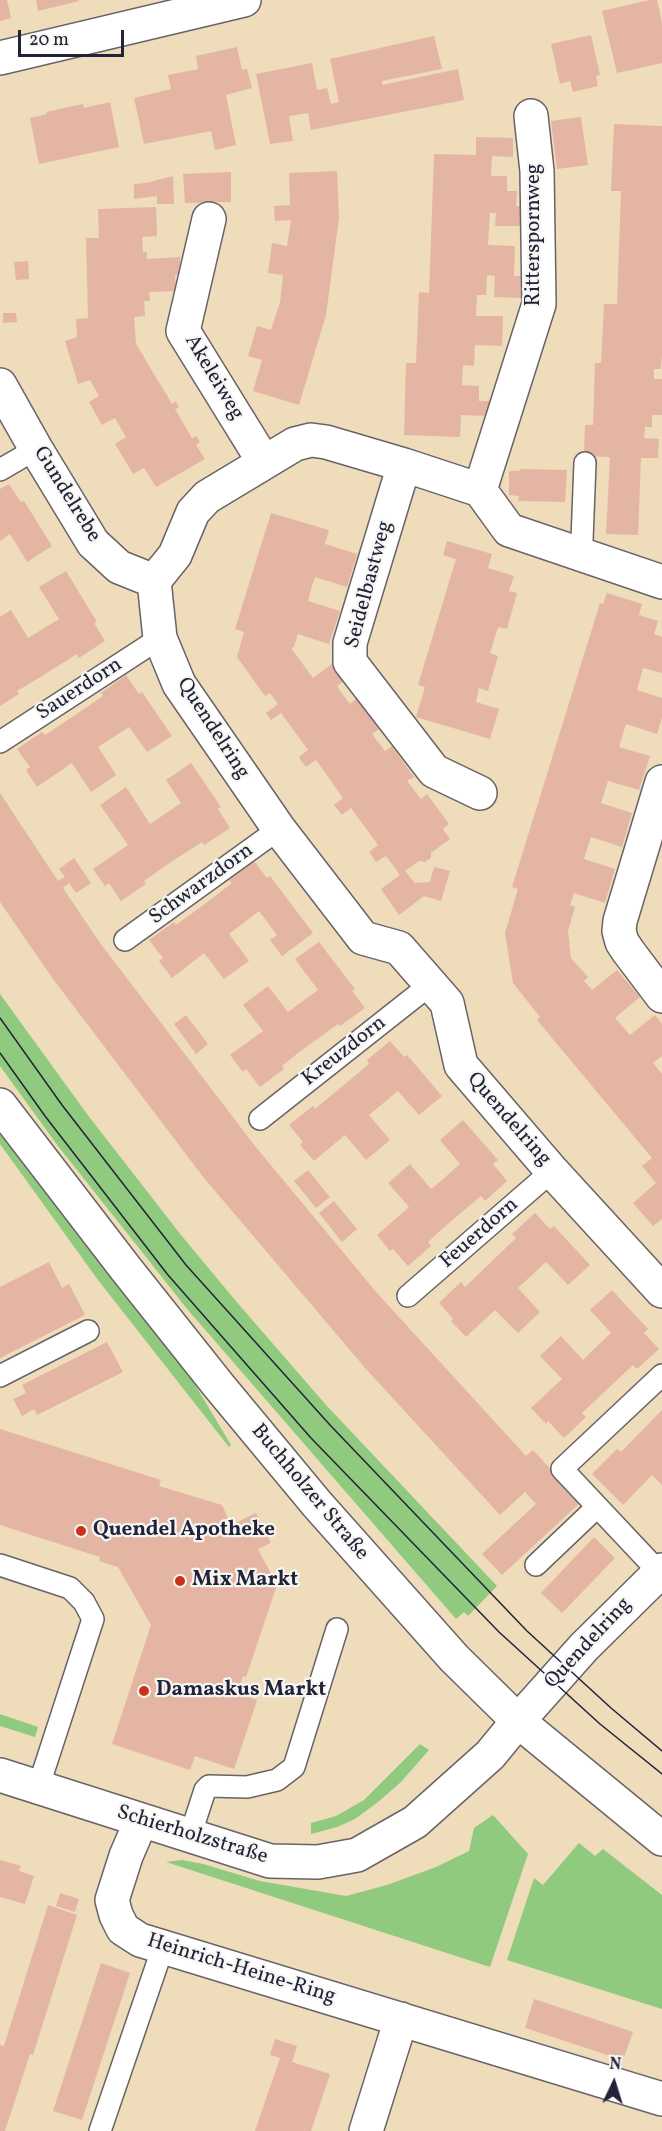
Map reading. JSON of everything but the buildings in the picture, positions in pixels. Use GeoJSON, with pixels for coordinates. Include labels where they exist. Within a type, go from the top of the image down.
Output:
{"type":"FeatureCollection","features":[{"type":"Feature","properties":{"kind":"street"},"geometry":{"type":"LineString","coordinates":[[0,58],[244,0]]}},
{"type":"Feature","properties":{"kind":"street","name":"Ritterspornweg"},"geometry":{"type":"LineString","coordinates":[[480,490],[539,304],[537,171],[531,116]]}},
{"type":"Feature","properties":{"kind":"street","name":"Akeleiweg"},"geometry":{"type":"LineString","coordinates":[[209,219],[183,331],[264,462]]}},
{"type":"Feature","properties":{"kind":"street","name":"Gundelrebe"},"geometry":{"type":"LineString","coordinates":[[0,385],[93,543],[118,567],[154,581]]}},
{"type":"Feature","properties":{"kind":"street"},"geometry":{"type":"LineString","coordinates":[[154,581],[175,555],[193,512],[207,497],[295,444],[311,440],[326,442],[404,465],[480,490],[509,530],[662,582]]}},
{"type":"Feature","properties":{"kind":"street","name":"Seidelbastweg"},"geometry":{"type":"LineString","coordinates":[[404,465],[350,643],[350,662],[434,771],[480,793]]}},
{"type":"Feature","properties":{"kind":"street","name":"Quendelring"},"geometry":{"type":"LineString","coordinates":[[154,581],[160,638],[179,684],[279,829],[363,938],[399,948],[447,1003],[461,1065],[552,1171],[662,1291]]}},
{"type":"Feature","properties":{"kind":"street"},"geometry":{"type":"LineString","coordinates":[[662,782],[624,908],[620,931],[622,942],[662,996]]}},
{"type":"Feature","properties":{"kind":"street","name":"Buchholzer Straße"},"geometry":{"type":"LineString","coordinates":[[0,1105],[126,1269],[317,1504],[454,1658],[518,1722],[662,1839]]}},
{"type":"Feature","properties":{"kind":"street","name":"Quendelring"},"geometry":{"type":"LineString","coordinates":[[518,1722],[566,1667],[660,1570]]}},
{"type":"Feature","properties":{"kind":"street","name":"Schierholzstraße"},"geometry":{"type":"LineString","coordinates":[[0,1775],[270,1861],[318,1862],[357,1855],[415,1822],[490,1755],[518,1722]]}},
{"type":"Feature","properties":{"kind":"street","name":"Heinrich-Heine-Ring"},"geometry":{"type":"LineString","coordinates":[[141,1821],[112,1900],[123,1929],[140,1940],[662,2099]]}},
{"type":"Feature","properties":{"kind":"street"},"geometry":{"type":"LineString","coordinates":[[366,2131],[401,2019]]}},
{"type":"Feature","properties":{"kind":"lane"},"geometry":{"type":"LineString","coordinates":[[0,470],[36,449]]}},
{"type":"Feature","properties":{"kind":"lane"},"geometry":{"type":"LineString","coordinates":[[578,554],[582,540],[585,463]]}},
{"type":"Feature","properties":{"kind":"lane","name":"Sauerdorn"},"geometry":{"type":"LineString","coordinates":[[0,742],[160,638]]}},
{"type":"Feature","properties":{"kind":"lane","name":"Schwarzdorn"},"geometry":{"type":"LineString","coordinates":[[125,940],[279,829]]}},
{"type":"Feature","properties":{"kind":"lane","name":"Kreuzdorn"},"geometry":{"type":"LineString","coordinates":[[260,1119],[431,984]]}},
{"type":"Feature","properties":{"kind":"lane","name":"Feuerdorn"},"geometry":{"type":"LineString","coordinates":[[408,1296],[552,1171]]}},
{"type":"Feature","properties":{"kind":"lane"},"geometry":{"type":"LineString","coordinates":[[0,1376],[88,1331]]}},
{"type":"Feature","properties":{"kind":"lane"},"geometry":{"type":"LineString","coordinates":[[660,1570],[562,1470],[662,1375]]}},
{"type":"Feature","properties":{"kind":"lane"},"geometry":{"type":"LineString","coordinates":[[536,1565],[597,1507]]}},
{"type":"Feature","properties":{"kind":"lane"},"geometry":{"type":"LineString","coordinates":[[0,1566],[70,1588],[84,1602],[93,1619],[38,1788]]}},
{"type":"Feature","properties":{"kind":"lane"},"geometry":{"type":"LineString","coordinates":[[190,1836],[205,1790],[209,1786],[247,1787],[277,1780],[294,1767],[337,1629]]}},
{"type":"Feature","properties":{"kind":"lane"},"geometry":{"type":"LineString","coordinates":[[100,2131],[163,1947]]}},
{"type":"Feature","properties":{"kind":"green space"},"geometry":{"type":"Polygon","coordinates":[[[0,994],[87,1114],[235,1300],[326,1405],[497,1586],[468,1616],[464,1612],[456,1619],[188,1310],[58,1146],[0,1066],[0,994]]]}},
{"type":"Feature","properties":{"kind":"green space"},"geometry":{"type":"Polygon","coordinates":[[[0,1130],[75,1229],[168,1345],[194,1383],[231,1445],[229,1447],[98,1280],[0,1144],[0,1130]]]}},
{"type":"Feature","properties":{"kind":"green space"},"geometry":{"type":"Polygon","coordinates":[[[0,1714],[38,1727],[35,1737],[0,1726],[0,1714]]]}},
{"type":"Feature","properties":{"kind":"green space"},"geometry":{"type":"Polygon","coordinates":[[[420,1744],[429,1750],[401,1782],[378,1802],[355,1819],[311,1834],[311,1823],[336,1816],[364,1800],[420,1744]]]}},
{"type":"Feature","properties":{"kind":"green space"},"geometry":{"type":"Polygon","coordinates":[[[493,1815],[528,1854],[490,1967],[166,1862],[182,1860],[260,1881],[346,1896],[387,1885],[436,1867],[469,1851],[474,1828],[493,1815]]]}},
{"type":"Feature","properties":{"kind":"green space"},"geometry":{"type":"Polygon","coordinates":[[[579,1843],[595,1856],[603,1849],[662,1895],[662,2009],[507,1960],[534,1878],[543,1885],[579,1843]]]}},
{"type":"Feature","properties":{"kind":"tram line"},"geometry":{"type":"LineString","coordinates":[[0,1018],[62,1105],[186,1265],[330,1425],[527,1631],[662,1751]]}},
{"type":"Feature","properties":{"kind":"tram line"},"geometry":{"type":"LineString","coordinates":[[0,1053],[45,1116],[168,1275],[311,1438],[499,1632],[600,1724],[662,1774]]}},
{"type":"Feature","properties":{"kind":"place","name":"Quendel Apotheke"},"geometry":{"type":"Point","coordinates":[81,1531]}},
{"type":"Feature","properties":{"kind":"place","name":"Mix Markt"},"geometry":{"type":"Point","coordinates":[180,1581]}},
{"type":"Feature","properties":{"kind":"place","name":"Damaskus Markt"},"geometry":{"type":"Point","coordinates":[144,1691]}}]}
